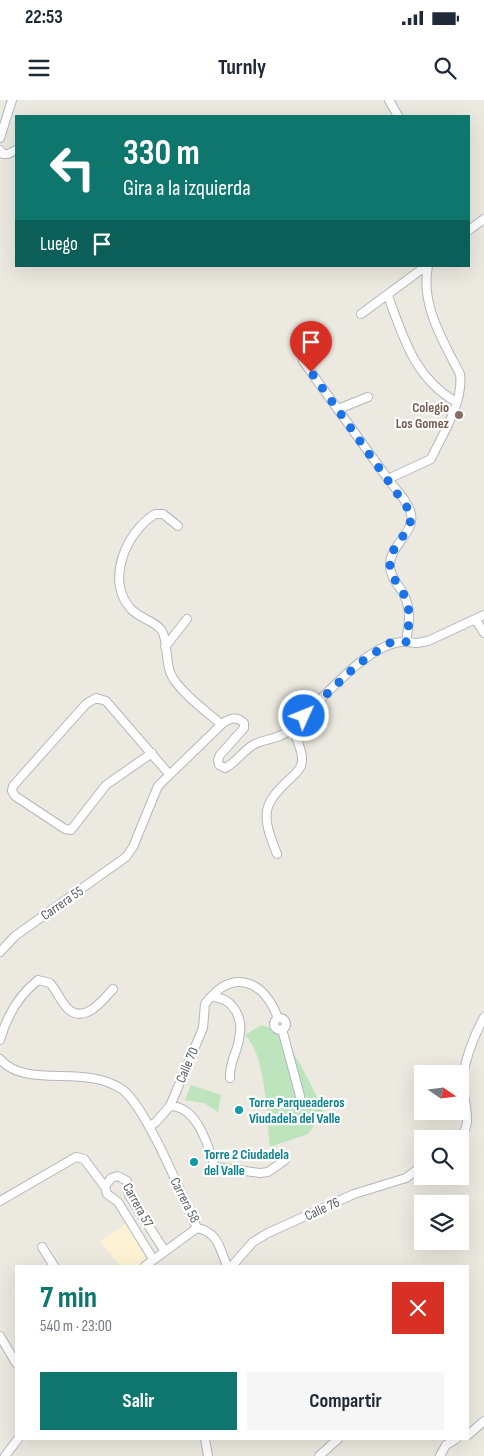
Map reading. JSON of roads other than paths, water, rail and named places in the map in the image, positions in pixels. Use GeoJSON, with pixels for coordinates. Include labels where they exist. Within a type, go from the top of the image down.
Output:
{"type":"FeatureCollection","features":[{"type":"Feature","properties":{"kind":"street"},"geometry":{"type":"LineString","coordinates":[[0,138],[12,100]]}},
{"type":"Feature","properties":{"kind":"street"},"geometry":{"type":"LineString","coordinates":[[389,100],[397,115]]}},
{"type":"Feature","properties":{"kind":"street"},"geometry":{"type":"LineString","coordinates":[[0,150],[3,154],[15,150]]}},
{"type":"Feature","properties":{"kind":"street"},"geometry":{"type":"LineString","coordinates":[[470,229],[484,219]]}},
{"type":"Feature","properties":{"kind":"street"},"geometry":{"type":"LineString","coordinates":[[361,314],[426,267]]}},
{"type":"Feature","properties":{"kind":"street"},"geometry":{"type":"LineString","coordinates":[[388,479],[431,459],[456,402],[461,382],[460,374],[435,326],[426,278],[427,267]]}},
{"type":"Feature","properties":{"kind":"street"},"geometry":{"type":"LineString","coordinates":[[388,296],[408,348],[423,374],[437,391],[456,402]]}},
{"type":"Feature","properties":{"kind":"street"},"geometry":{"type":"LineString","coordinates":[[303,360],[411,513],[410,526],[393,551],[390,565],[391,575],[408,605],[410,615],[406,642]]}},
{"type":"Feature","properties":{"kind":"street"},"geometry":{"type":"LineString","coordinates":[[338,409],[368,397]]}},
{"type":"Feature","properties":{"kind":"street"},"geometry":{"type":"LineString","coordinates":[[178,526],[163,514],[155,514],[150,517],[136,534],[124,555],[118,580],[125,602],[140,618],[161,629],[174,679],[221,724]]}},
{"type":"Feature","properties":{"kind":"street"},"geometry":{"type":"LineString","coordinates":[[152,753],[106,785],[71,830],[65,829],[15,796],[12,792],[14,784],[93,698],[100,698],[106,701],[152,753],[168,774],[221,724],[230,718],[237,718],[244,723],[243,731],[220,755],[219,765],[225,768],[255,744],[280,736],[292,727],[357,665],[389,643],[428,641],[484,615]]}},
{"type":"Feature","properties":{"kind":"street"},"geometry":{"type":"LineString","coordinates":[[165,647],[187,619]]}},
{"type":"Feature","properties":{"kind":"street"},"geometry":{"type":"LineString","coordinates":[[476,620],[484,633]]}},
{"type":"Feature","properties":{"kind":"street"},"geometry":{"type":"LineString","coordinates":[[278,854],[269,834],[268,805],[274,792],[295,774],[302,762],[302,755],[292,727]]}},
{"type":"Feature","properties":{"kind":"street","name":"Carrera 55"},"geometry":{"type":"LineString","coordinates":[[0,952],[22,931],[126,857],[133,847],[158,786],[168,774]]}},
{"type":"Feature","properties":{"kind":"street"},"geometry":{"type":"LineString","coordinates":[[0,1040],[12,1009],[38,980],[50,982],[67,1007],[79,1013],[94,1009],[113,989]]}},
{"type":"Feature","properties":{"kind":"street"},"geometry":{"type":"LineString","coordinates":[[211,997],[233,982],[247,983],[266,994],[278,1018],[274,1026],[282,1029],[300,1096]]}},
{"type":"Feature","properties":{"kind":"street"},"geometry":{"type":"LineString","coordinates":[[211,997],[224,998],[232,1004],[240,1024],[239,1042],[230,1065],[230,1078]]}},
{"type":"Feature","properties":{"kind":"street","name":"Calle 70"},"geometry":{"type":"LineString","coordinates":[[149,1127],[170,1106],[203,1028],[205,1004],[211,997]]}},
{"type":"Feature","properties":{"kind":"street"},"geometry":{"type":"LineString","coordinates":[[466,1130],[468,1124],[462,1088],[463,1075],[484,1017]]}},
{"type":"Feature","properties":{"kind":"street","name":"Carrera 58"},"geometry":{"type":"LineString","coordinates":[[0,1059],[10,1068],[26,1074],[86,1076],[109,1082],[131,1098],[149,1127],[201,1228],[211,1232],[227,1265]]}},
{"type":"Feature","properties":{"kind":"street"},"geometry":{"type":"LineString","coordinates":[[170,1106],[177,1107],[192,1116],[208,1145],[215,1167],[268,1172],[285,1160]]}},
{"type":"Feature","properties":{"kind":"street"},"geometry":{"type":"LineString","coordinates":[[0,1201],[76,1157],[84,1159],[105,1187]]}},
{"type":"Feature","properties":{"kind":"street","name":"Calle 76"},"geometry":{"type":"LineString","coordinates":[[233,1265],[253,1242],[268,1233],[354,1194],[406,1178],[414,1172]]}},
{"type":"Feature","properties":{"kind":"street","name":"Carrera 57"},"geometry":{"type":"LineString","coordinates":[[154,1259],[118,1202],[107,1194],[105,1187],[109,1180],[115,1176],[125,1179],[129,1195],[164,1250]]}},
{"type":"Feature","properties":{"kind":"street"},"geometry":{"type":"LineString","coordinates":[[146,1265],[164,1250],[201,1228]]}},
{"type":"Feature","properties":{"kind":"street"},"geometry":{"type":"LineString","coordinates":[[42,1247],[53,1265]]}},
{"type":"Feature","properties":{"kind":"street"},"geometry":{"type":"LineString","coordinates":[[220,1248],[230,1255],[242,1253]]}},
{"type":"Feature","properties":{"kind":"street"},"geometry":{"type":"LineString","coordinates":[[0,1336],[15,1361]]}},
{"type":"Feature","properties":{"kind":"street"},"geometry":{"type":"LineString","coordinates":[[469,1434],[484,1421]]}},
{"type":"Feature","properties":{"kind":"street"},"geometry":{"type":"LineString","coordinates":[[5,1456],[17,1440]]}},
{"type":"Feature","properties":{"kind":"street"},"geometry":{"type":"LineString","coordinates":[[205,1440],[208,1456]]}},
{"type":"Feature","properties":{"kind":"street"},"geometry":{"type":"LineString","coordinates":[[319,1456],[337,1440]]}},
{"type":"Feature","properties":{"kind":"street"},"geometry":{"type":"LineString","coordinates":[[440,1456],[446,1445],[454,1440]]}},
{"type":"Feature","properties":{"kind":"place","name":"Colegio Los Gomez"},"geometry":{"type":"Point","coordinates":[459,415]}},
{"type":"Feature","properties":{"kind":"place","name":"Torre Parqueaderos Viudadela del Valle"},"geometry":{"type":"Point","coordinates":[239,1110]}},
{"type":"Feature","properties":{"kind":"place","name":"Torre 2 Ciudadela del Valle"},"geometry":{"type":"Point","coordinates":[194,1162]}}]}
